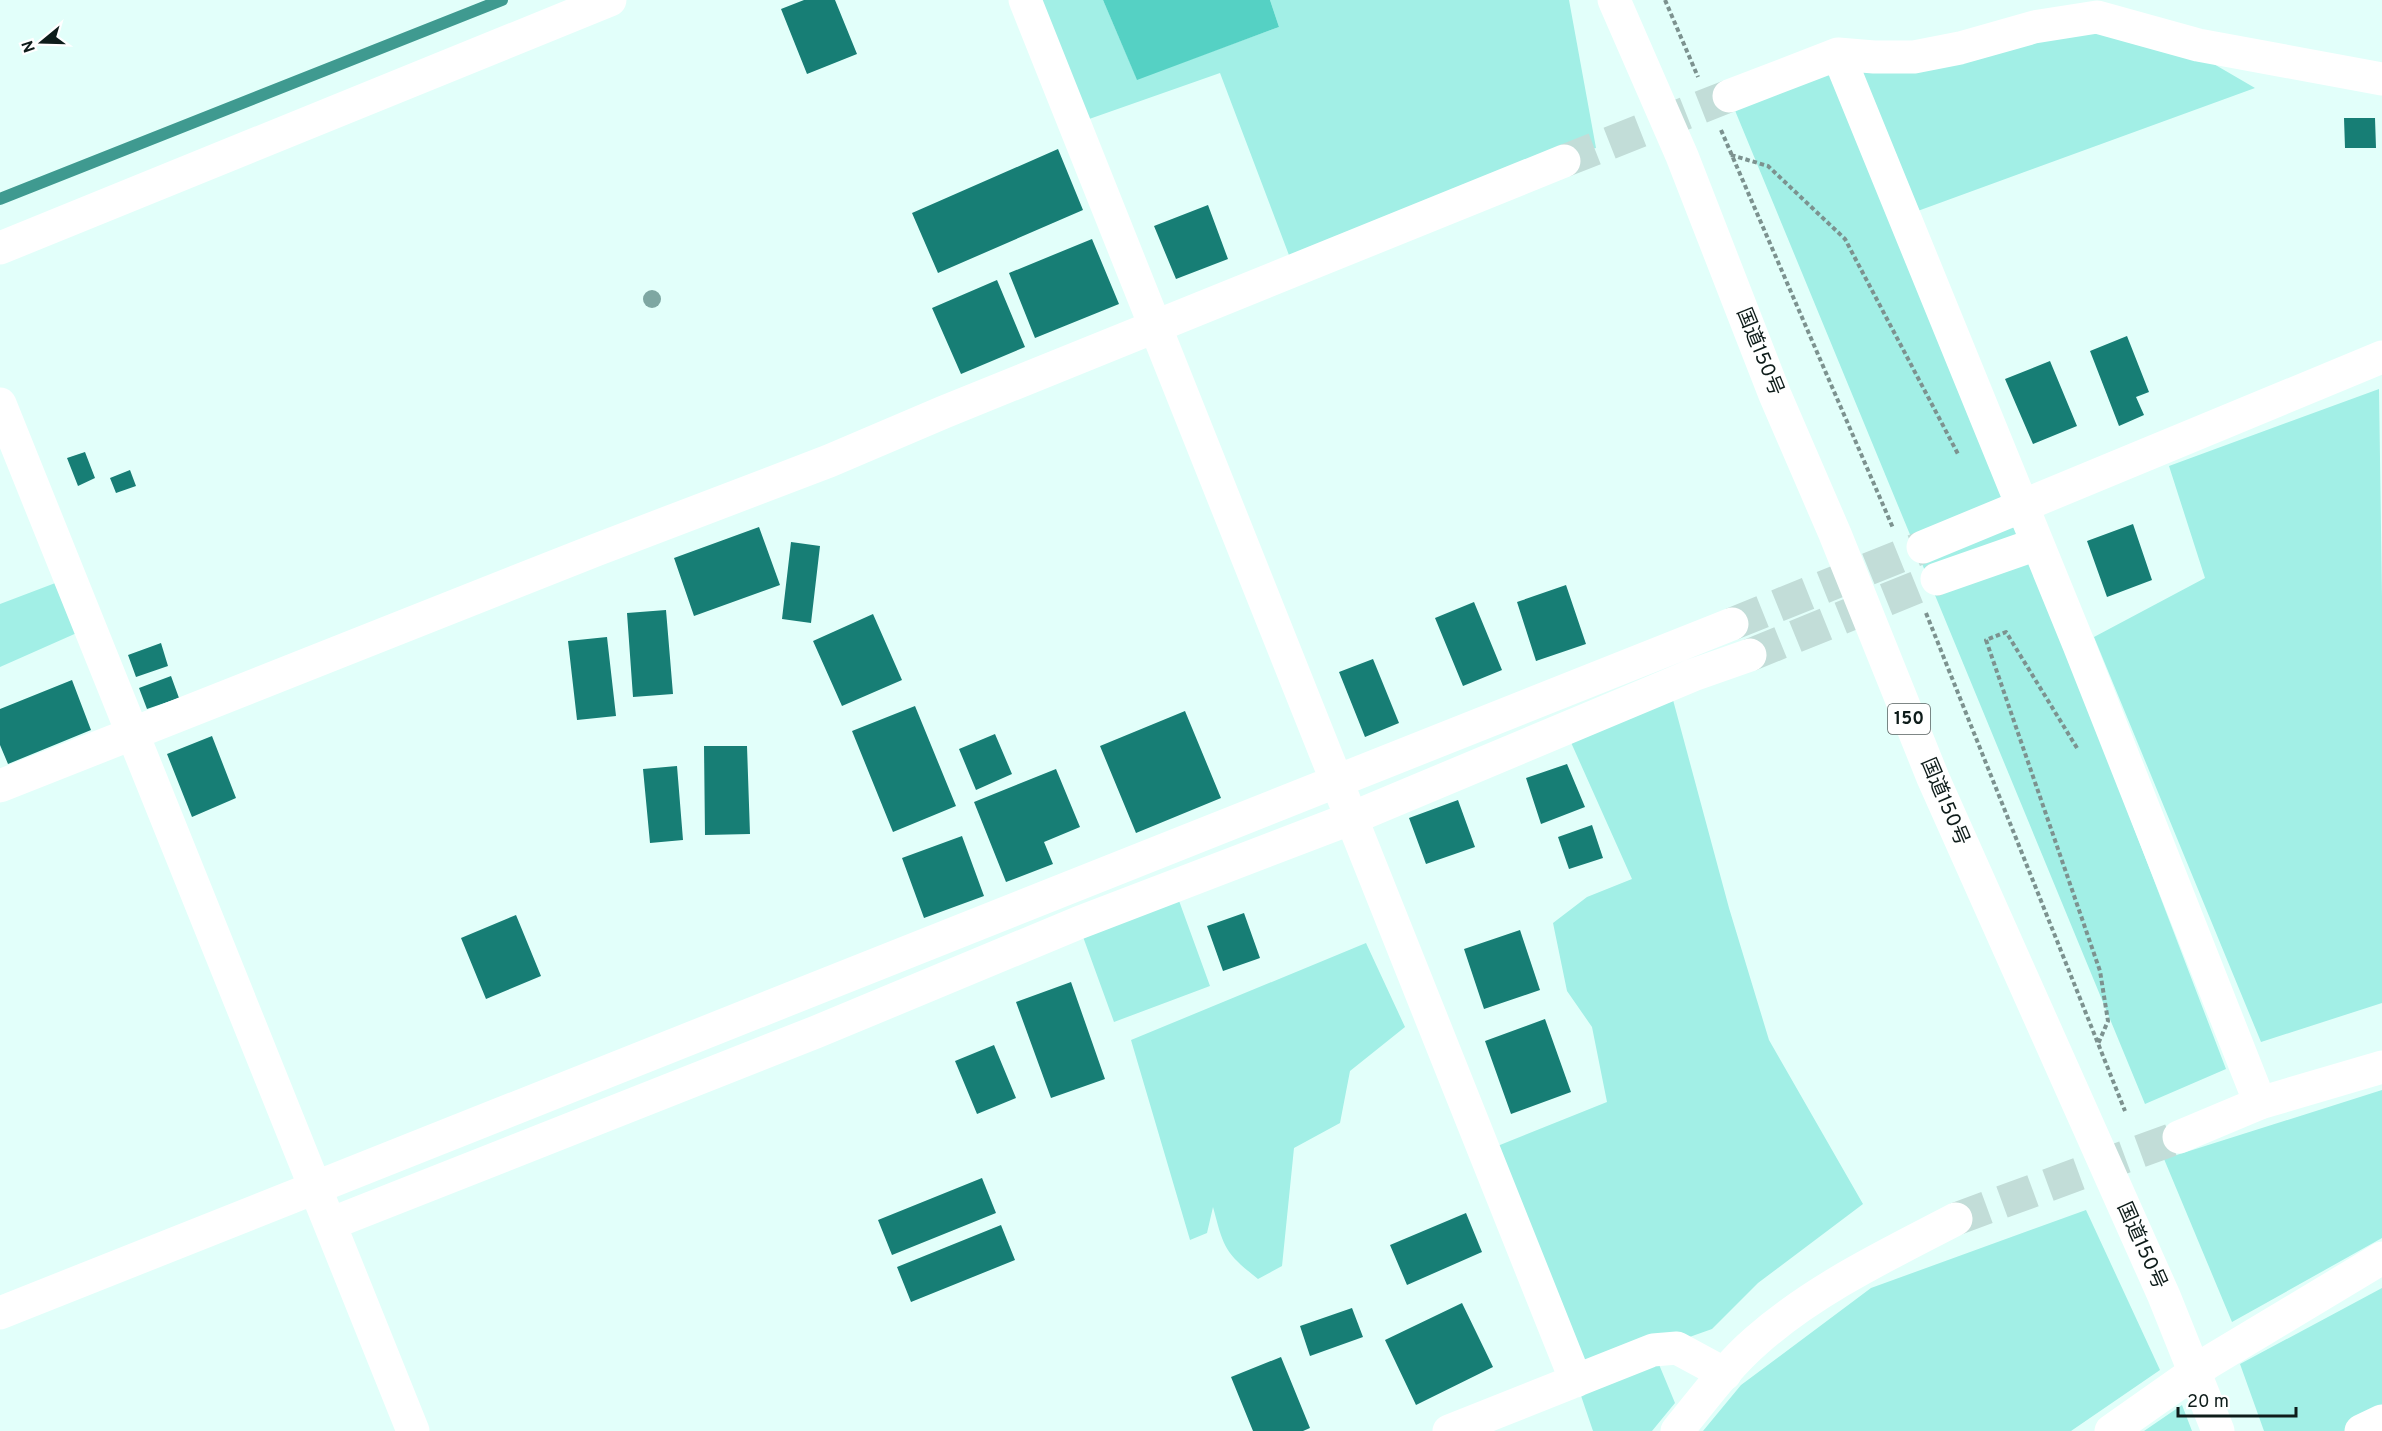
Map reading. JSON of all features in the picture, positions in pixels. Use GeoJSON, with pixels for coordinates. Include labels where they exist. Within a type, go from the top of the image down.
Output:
{"type":"FeatureCollection","features":[{"type":"Feature","properties":{"kind":"main road"},"geometry":{"type":"LineString","coordinates":[[0,248],[610,0]]}},
{"type":"Feature","properties":{"kind":"main road"},"geometry":{"type":"LineString","coordinates":[[1025,0],[1576,1381]]}},
{"type":"Feature","properties":{"kind":"main road","name":"国道150号"},"geometry":{"type":"LineString","coordinates":[[1614,0],[1682,156],[1775,395],[1835,534],[1933,778],[2164,1296],[2218,1431]]}},
{"type":"Feature","properties":{"kind":"main road"},"geometry":{"type":"LineString","coordinates":[[1716,101],[1838,54],[1914,57],[1959,48],[2034,27],[2097,17],[2198,45],[2382,79]]}},
{"type":"Feature","properties":{"kind":"main road"},"geometry":{"type":"LineString","coordinates":[[1838,54],[2037,544],[2259,1103]]}},
{"type":"Feature","properties":{"kind":"main road"},"geometry":{"type":"LineString","coordinates":[[0,786],[829,461],[1564,161]]}},
{"type":"Feature","properties":{"kind":"main road"},"geometry":{"type":"LineString","coordinates":[[1909,542],[2021,506],[2382,357]]}},
{"type":"Feature","properties":{"kind":"main road"},"geometry":{"type":"LineString","coordinates":[[0,404],[413,1431]]}},
{"type":"Feature","properties":{"kind":"main road"},"geometry":{"type":"LineString","coordinates":[[1930,591],[2037,544]]}},
{"type":"Feature","properties":{"kind":"main road"},"geometry":{"type":"LineString","coordinates":[[0,1313],[1732,624]]}},
{"type":"Feature","properties":{"kind":"main road"},"geometry":{"type":"LineString","coordinates":[[330,1224],[816,1032],[1078,923],[1352,818],[1693,675],[1750,655]]}},
{"type":"Feature","properties":{"kind":"main road"},"geometry":{"type":"LineString","coordinates":[[2179,1137],[2259,1103],[2382,1067]]}},
{"type":"Feature","properties":{"kind":"main road"},"geometry":{"type":"LineString","coordinates":[[1677,1431],[1755,1341],[1816,1296],[1874,1262],[1956,1219]]}},
{"type":"Feature","properties":{"kind":"main road"},"geometry":{"type":"LineString","coordinates":[[2110,1431],[2195,1372],[2382,1258]]}},
{"type":"Feature","properties":{"kind":"main road"},"geometry":{"type":"LineString","coordinates":[[1449,1431],[1653,1350],[1677,1348],[1725,1374]]}},
{"type":"Feature","properties":{"kind":"main road"},"geometry":{"type":"LineString","coordinates":[[2361,1431],[2382,1421]]}},
{"type":"Feature","properties":{"kind":"path"},"geometry":{"type":"LineString","coordinates":[[1665,0],[1716,101],[1731,155],[1909,542]]}},
{"type":"Feature","properties":{"kind":"path"},"geometry":{"type":"LineString","coordinates":[[1731,155],[1767,166],[1845,239],[1959,456]]}},
{"type":"Feature","properties":{"kind":"path"},"geometry":{"type":"LineString","coordinates":[[1930,591],[2098,1044],[2128,1118]]}},
{"type":"Feature","properties":{"kind":"path"},"geometry":{"type":"LineString","coordinates":[[2081,754],[2006,632],[1986,640],[2100,971],[2108,1021],[2098,1044]]}},
{"type":"Feature","properties":{"kind":"shaded area"},"geometry":{"type":"Polygon","coordinates":[[[1025,0],[1103,0],[1137,79],[1279,27],[1270,0],[1569,0],[1596,148],[1520,163],[1295,271],[1220,73],[1075,124],[1025,0]]]}},
{"type":"Feature","properties":{"kind":"shaded area"},"geometry":{"type":"Polygon","coordinates":[[[1103,0],[1270,0],[1279,27],[1137,80],[1103,0]]]}},
{"type":"Feature","properties":{"kind":"shaded area"},"geometry":{"type":"Polygon","coordinates":[[[2097,17],[2164,35],[2255,88],[1904,216],[1855,97],[2226,1069],[2145,1104],[1729,96],[2097,17]]]}},
{"type":"Feature","properties":{"kind":"shaded area"},"geometry":{"type":"Polygon","coordinates":[[[2379,389],[2382,598],[2382,1003],[2261,1042],[2094,637],[2205,578],[2169,466],[2379,389]]]}},
{"type":"Feature","properties":{"kind":"shaded area"},"geometry":{"type":"Polygon","coordinates":[[[58,582],[79,632],[0,667],[0,604],[58,582]]]}},
{"type":"Feature","properties":{"kind":"shaded area"},"geometry":{"type":"Polygon","coordinates":[[[1669,685],[1729,908],[1769,1040],[1863,1204],[1758,1283],[1712,1329],[1653,1350],[1675,1403],[1652,1431],[1593,1431],[1576,1381],[1485,1151],[1607,1102],[1592,1027],[1567,991],[1553,923],[1587,897],[1632,879],[1565,729],[1669,685]]]}},
{"type":"Feature","properties":{"kind":"shaded area"},"geometry":{"type":"Polygon","coordinates":[[[1174,887],[1210,986],[1114,1022],[1078,923],[1174,887]]]}},
{"type":"Feature","properties":{"kind":"shaded area"},"geometry":{"type":"Polygon","coordinates":[[[1366,943],[1405,1027],[1350,1071],[1340,1123],[1294,1148],[1282,1266],[1258,1279],[1238,1262],[1227,1248],[1213,1207],[1207,1233],[1190,1240],[1131,1040],[1366,943]]]}},
{"type":"Feature","properties":{"kind":"shaded area"},"geometry":{"type":"Polygon","coordinates":[[[2382,1090],[2382,1238],[2232,1322],[2164,1159],[2382,1090]]]}},
{"type":"Feature","properties":{"kind":"shaded area"},"geometry":{"type":"Polygon","coordinates":[[[2086,1210],[2160,1370],[2071,1431],[1703,1431],[1741,1385],[1871,1288],[2086,1210]]]}},
{"type":"Feature","properties":{"kind":"shaded area"},"geometry":{"type":"Polygon","coordinates":[[[2382,1288],[2382,1431],[2264,1431],[2240,1364],[2382,1288]]]}},
{"type":"Feature","properties":{"kind":"shaded area"},"geometry":{"type":"Polygon","coordinates":[[[2182,1405],[2192,1431],[2144,1431],[2182,1405]]]}},
{"type":"Feature","properties":{"kind":"building"},"geometry":{"type":"Polygon","coordinates":[[[804,0],[835,0],[857,54],[807,74],[781,9],[804,0]]]}},
{"type":"Feature","properties":{"kind":"building"},"geometry":{"type":"Polygon","coordinates":[[[2344,118],[2375,118],[2376,148],[2345,148],[2344,118]]]}},
{"type":"Feature","properties":{"kind":"building"},"geometry":{"type":"Polygon","coordinates":[[[1058,149],[1083,210],[938,273],[912,213],[1058,149]]]}},
{"type":"Feature","properties":{"kind":"building"},"geometry":{"type":"Polygon","coordinates":[[[1208,205],[1228,259],[1176,279],[1154,226],[1208,205]]]}},
{"type":"Feature","properties":{"kind":"building"},"geometry":{"type":"Polygon","coordinates":[[[1092,239],[1119,304],[1035,338],[1009,273],[1092,239]]]}},
{"type":"Feature","properties":{"kind":"building"},"geometry":{"type":"Polygon","coordinates":[[[997,280],[1025,347],[961,374],[932,308],[997,280]]]}},
{"type":"Feature","properties":{"kind":"building"},"geometry":{"type":"Polygon","coordinates":[[[2127,336],[2149,392],[2136,397],[2144,415],[2119,426],[2090,351],[2127,336]]]}},
{"type":"Feature","properties":{"kind":"building"},"geometry":{"type":"Polygon","coordinates":[[[2050,361],[2077,426],[2033,444],[2005,379],[2050,361]]]}},
{"type":"Feature","properties":{"kind":"building"},"geometry":{"type":"Polygon","coordinates":[[[85,452],[95,478],[78,486],[67,458],[85,452]]]}},
{"type":"Feature","properties":{"kind":"building"},"geometry":{"type":"Polygon","coordinates":[[[130,470],[136,486],[116,493],[110,478],[130,470]]]}},
{"type":"Feature","properties":{"kind":"building"},"geometry":{"type":"Polygon","coordinates":[[[2133,524],[2152,580],[2107,597],[2087,541],[2133,524]]]}},
{"type":"Feature","properties":{"kind":"building"},"geometry":{"type":"Polygon","coordinates":[[[759,527],[780,585],[694,616],[674,558],[759,527]]]}},
{"type":"Feature","properties":{"kind":"building"},"geometry":{"type":"Polygon","coordinates":[[[791,542],[820,546],[811,623],[782,619],[791,542]]]}},
{"type":"Feature","properties":{"kind":"building"},"geometry":{"type":"Polygon","coordinates":[[[1566,585],[1586,644],[1536,661],[1517,602],[1566,585]]]}},
{"type":"Feature","properties":{"kind":"building"},"geometry":{"type":"Polygon","coordinates":[[[1474,602],[1502,670],[1463,686],[1435,618],[1474,602]]]}},
{"type":"Feature","properties":{"kind":"building"},"geometry":{"type":"Polygon","coordinates":[[[666,610],[673,694],[633,697],[627,613],[666,610]]]}},
{"type":"Feature","properties":{"kind":"building"},"geometry":{"type":"Polygon","coordinates":[[[873,614],[902,680],[842,706],[813,641],[873,614]]]}},
{"type":"Feature","properties":{"kind":"building"},"geometry":{"type":"Polygon","coordinates":[[[607,637],[616,716],[577,720],[568,641],[607,637]]]}},
{"type":"Feature","properties":{"kind":"building"},"geometry":{"type":"Polygon","coordinates":[[[161,643],[168,666],[136,677],[128,655],[161,643]]]}},
{"type":"Feature","properties":{"kind":"building"},"geometry":{"type":"Polygon","coordinates":[[[1373,659],[1399,723],[1365,737],[1339,672],[1373,659]]]}},
{"type":"Feature","properties":{"kind":"building"},"geometry":{"type":"Polygon","coordinates":[[[171,676],[179,698],[147,709],[139,688],[171,676]]]}},
{"type":"Feature","properties":{"kind":"building"},"geometry":{"type":"Polygon","coordinates":[[[72,680],[91,730],[8,764],[0,745],[0,709],[72,680]]]}},
{"type":"Feature","properties":{"kind":"building"},"geometry":{"type":"Polygon","coordinates":[[[915,706],[956,806],[893,832],[852,731],[915,706]]]}},
{"type":"Feature","properties":{"kind":"building"},"geometry":{"type":"Polygon","coordinates":[[[1185,711],[1221,798],[1136,833],[1100,746],[1185,711]]]}},
{"type":"Feature","properties":{"kind":"building"},"geometry":{"type":"Polygon","coordinates":[[[995,734],[1012,774],[976,790],[959,749],[995,734]]]}},
{"type":"Feature","properties":{"kind":"building"},"geometry":{"type":"Polygon","coordinates":[[[212,736],[236,798],[192,817],[167,754],[212,736]]]}},
{"type":"Feature","properties":{"kind":"building"},"geometry":{"type":"Polygon","coordinates":[[[704,746],[747,746],[750,834],[705,835],[704,746]]]}},
{"type":"Feature","properties":{"kind":"building"},"geometry":{"type":"Polygon","coordinates":[[[1567,764],[1585,807],[1541,824],[1526,778],[1567,764]]]}},
{"type":"Feature","properties":{"kind":"building"},"geometry":{"type":"Polygon","coordinates":[[[677,766],[683,840],[650,843],[643,769],[677,766]]]}},
{"type":"Feature","properties":{"kind":"building"},"geometry":{"type":"Polygon","coordinates":[[[1056,769],[1080,827],[1044,842],[1053,864],[1006,882],[974,802],[1056,769]]]}},
{"type":"Feature","properties":{"kind":"building"},"geometry":{"type":"Polygon","coordinates":[[[1458,800],[1475,847],[1426,864],[1409,818],[1458,800]]]}},
{"type":"Feature","properties":{"kind":"building"},"geometry":{"type":"Polygon","coordinates":[[[1592,825],[1603,858],[1569,869],[1558,837],[1592,825]]]}},
{"type":"Feature","properties":{"kind":"building"},"geometry":{"type":"Polygon","coordinates":[[[962,836],[984,896],[924,918],[902,858],[962,836]]]}},
{"type":"Feature","properties":{"kind":"building"},"geometry":{"type":"Polygon","coordinates":[[[1244,913],[1260,958],[1223,971],[1207,926],[1244,913]]]}},
{"type":"Feature","properties":{"kind":"building"},"geometry":{"type":"Polygon","coordinates":[[[516,915],[541,976],[486,999],[461,938],[516,915]]]}},
{"type":"Feature","properties":{"kind":"building"},"geometry":{"type":"Polygon","coordinates":[[[1520,930],[1540,990],[1484,1009],[1464,949],[1520,930]]]}},
{"type":"Feature","properties":{"kind":"building"},"geometry":{"type":"Polygon","coordinates":[[[1071,982],[1105,1079],[1051,1098],[1016,1002],[1071,982]]]}},
{"type":"Feature","properties":{"kind":"building"},"geometry":{"type":"Polygon","coordinates":[[[1545,1019],[1571,1092],[1511,1114],[1485,1041],[1545,1019]]]}},
{"type":"Feature","properties":{"kind":"building"},"geometry":{"type":"Polygon","coordinates":[[[994,1045],[1016,1098],[977,1114],[955,1061],[994,1045]]]}},
{"type":"Feature","properties":{"kind":"building"},"geometry":{"type":"Polygon","coordinates":[[[982,1178],[996,1213],[892,1255],[878,1220],[982,1178]]]}},
{"type":"Feature","properties":{"kind":"building"},"geometry":{"type":"Polygon","coordinates":[[[1466,1213],[1482,1252],[1407,1285],[1390,1245],[1466,1213]]]}},
{"type":"Feature","properties":{"kind":"building"},"geometry":{"type":"Polygon","coordinates":[[[1001,1225],[1015,1260],[911,1302],[897,1267],[1001,1225]]]}},
{"type":"Feature","properties":{"kind":"building"},"geometry":{"type":"Polygon","coordinates":[[[1462,1303],[1493,1367],[1416,1405],[1385,1340],[1462,1303]]]}},
{"type":"Feature","properties":{"kind":"building"},"geometry":{"type":"Polygon","coordinates":[[[1352,1308],[1363,1337],[1310,1356],[1300,1326],[1352,1308]]]}},
{"type":"Feature","properties":{"kind":"building"},"geometry":{"type":"Polygon","coordinates":[[[1281,1357],[1310,1428],[1303,1431],[1253,1431],[1231,1377],[1281,1357]]]}},
{"type":"Feature","properties":{"kind":"waterway"},"geometry":{"type":"LineString","coordinates":[[0,199],[502,0]]}},
{"type":"Feature","properties":{"kind":"tunnel"},"geometry":{"type":"LineString","coordinates":[[1564,161],[1729,96]]}},
{"type":"Feature","properties":{"kind":"tunnel"},"geometry":{"type":"LineString","coordinates":[[1732,624],[1923,547]]}},
{"type":"Feature","properties":{"kind":"tunnel"},"geometry":{"type":"LineString","coordinates":[[1750,655],[1937,579]]}},
{"type":"Feature","properties":{"kind":"tunnel"},"geometry":{"type":"LineString","coordinates":[[1956,1219],[2179,1137]]}}]}
